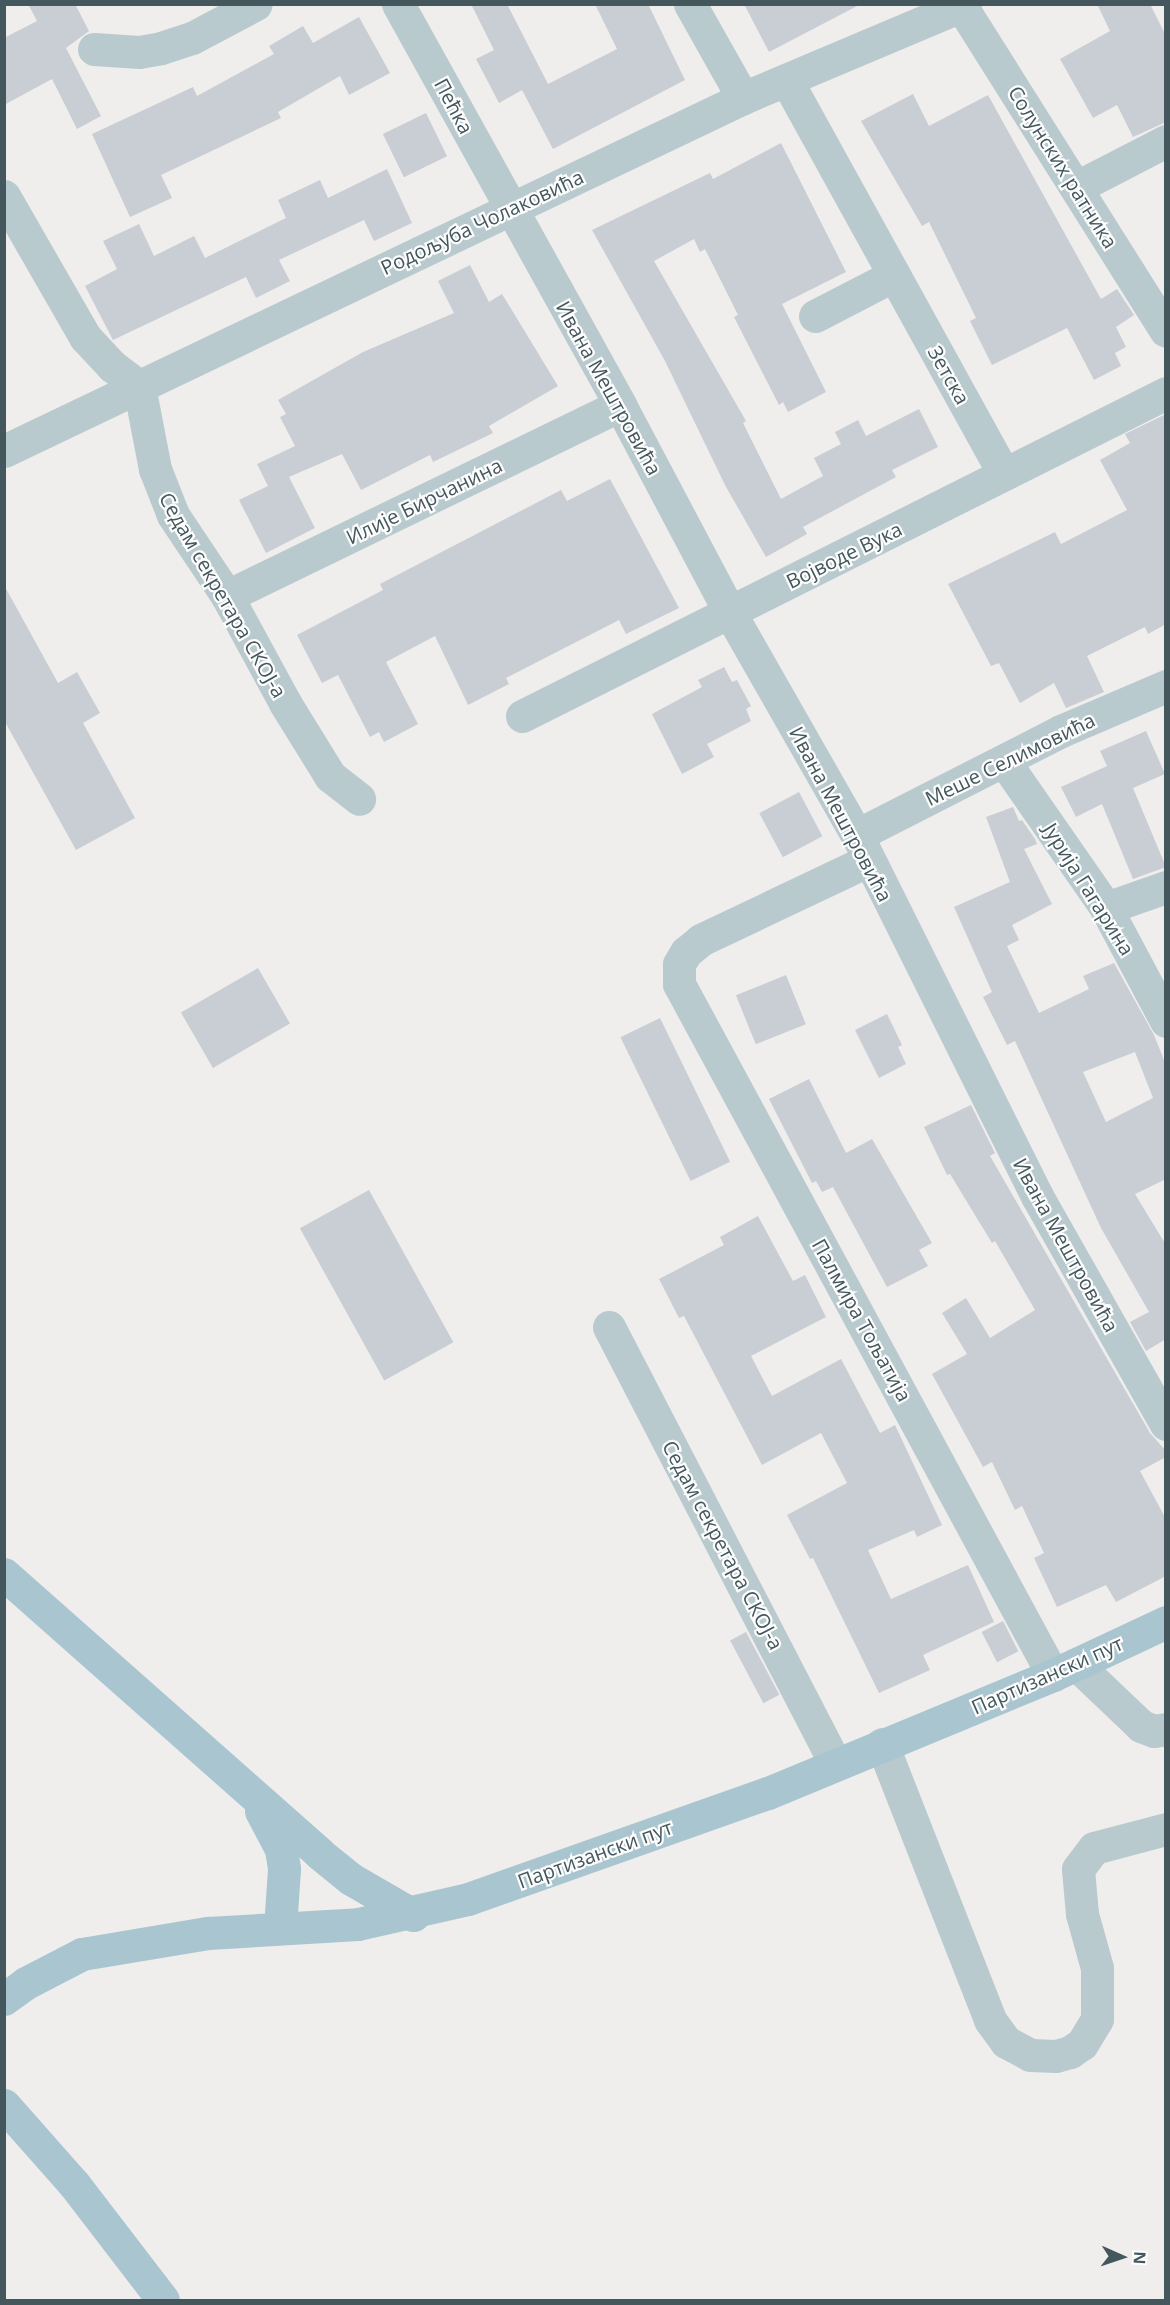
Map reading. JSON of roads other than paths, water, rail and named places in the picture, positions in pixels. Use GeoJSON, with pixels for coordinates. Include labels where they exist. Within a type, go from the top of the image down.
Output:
{"type":"FeatureCollection","features":[{"type":"Feature","properties":{"kind":"main road"},"geometry":{"type":"LineString","coordinates":[[4,1574],[254,1799],[351,1879],[413,1915]]}},
{"type":"Feature","properties":{"kind":"main road","name":"Партизански пут"},"geometry":{"type":"LineString","coordinates":[[15,1991],[82,1953],[208,1933],[358,1924],[413,1915],[570,1864],[836,1764],[1064,1670],[1166,1622]]}},
{"type":"Feature","properties":{"kind":"main road"},"geometry":{"type":"LineString","coordinates":[[254,1799],[281,1849],[285,1894],[280,1928]]}},
{"type":"Feature","properties":{"kind":"main road"},"geometry":{"type":"LineString","coordinates":[[4,2105],[74,2184],[163,2301]]}},
{"type":"Feature","properties":{"kind":"street"},"geometry":{"type":"LineString","coordinates":[[94,49],[139,52],[161,48],[192,38],[256,4]]}},
{"type":"Feature","properties":{"kind":"street","name":"Пећка"},"geometry":{"type":"LineString","coordinates":[[398,4],[509,208]]}},
{"type":"Feature","properties":{"kind":"street"},"geometry":{"type":"LineString","coordinates":[[690,4],[743,98]]}},
{"type":"Feature","properties":{"kind":"street","name":"Родољуба Чолаковића"},"geometry":{"type":"LineString","coordinates":[[4,451],[743,98],[962,5]]}},
{"type":"Feature","properties":{"kind":"street","name":"Солунских ратника"},"geometry":{"type":"LineString","coordinates":[[962,5],[1166,331]]}},
{"type":"Feature","properties":{"kind":"street","name":"Зетска"},"geometry":{"type":"LineString","coordinates":[[787,81],[1004,474]]}},
{"type":"Feature","properties":{"kind":"street"},"geometry":{"type":"LineString","coordinates":[[1077,188],[1166,141]]}},
{"type":"Feature","properties":{"kind":"street"},"geometry":{"type":"LineString","coordinates":[[4,196],[85,337],[112,366],[139,386]]}},
{"type":"Feature","properties":{"kind":"street","name":"Ивана Мештровића"},"geometry":{"type":"LineString","coordinates":[[509,208],[620,405],[729,611],[862,848],[1037,1196],[1166,1424]]}},
{"type":"Feature","properties":{"kind":"street"},"geometry":{"type":"LineString","coordinates":[[815,316],[894,276]]}},
{"type":"Feature","properties":{"kind":"street","name":"Седам секретара СКОЈ-а"},"geometry":{"type":"LineString","coordinates":[[139,386],[155,469],[173,515],[227,596],[285,703],[330,776],[358,800]]}},
{"type":"Feature","properties":{"kind":"street","name":"Војводе Вука"},"geometry":{"type":"LineString","coordinates":[[522,716],[1166,393]]}},
{"type":"Feature","properties":{"kind":"street","name":"Илије Бирчанина"},"geometry":{"type":"LineString","coordinates":[[227,596],[620,405]]}},
{"type":"Feature","properties":{"kind":"street","name":"Меше Селимовића"},"geometry":{"type":"LineString","coordinates":[[679,964],[686,952],[722,927],[862,848],[1004,761],[1166,686]]}},
{"type":"Feature","properties":{"kind":"street","name":"Јурија Гагарина"},"geometry":{"type":"LineString","coordinates":[[1004,761],[1106,908],[1166,1021]]}},
{"type":"Feature","properties":{"kind":"street"},"geometry":{"type":"LineString","coordinates":[[1106,908],[1166,887]]}},
{"type":"Feature","properties":{"kind":"street","name":"Палмира Тољатија"},"geometry":{"type":"LineString","coordinates":[[679,964],[679,984],[742,1106],[887,1364],[1064,1670],[1141,1726],[1154,1731],[1166,1728]]}},
{"type":"Feature","properties":{"kind":"street","name":"Седам секретара СКОЈ-а"},"geometry":{"type":"LineString","coordinates":[[609,1327],[836,1764]]}},
{"type":"Feature","properties":{"kind":"street"},"geometry":{"type":"LineString","coordinates":[[882,1744],[990,2020],[1006,2042],[1030,2055],[1056,2056],[1070,2052],[1082,2044],[1097,2019],[1097,1968],[1082,1914],[1078,1869],[1094,1848],[1166,1828]]}}]}
